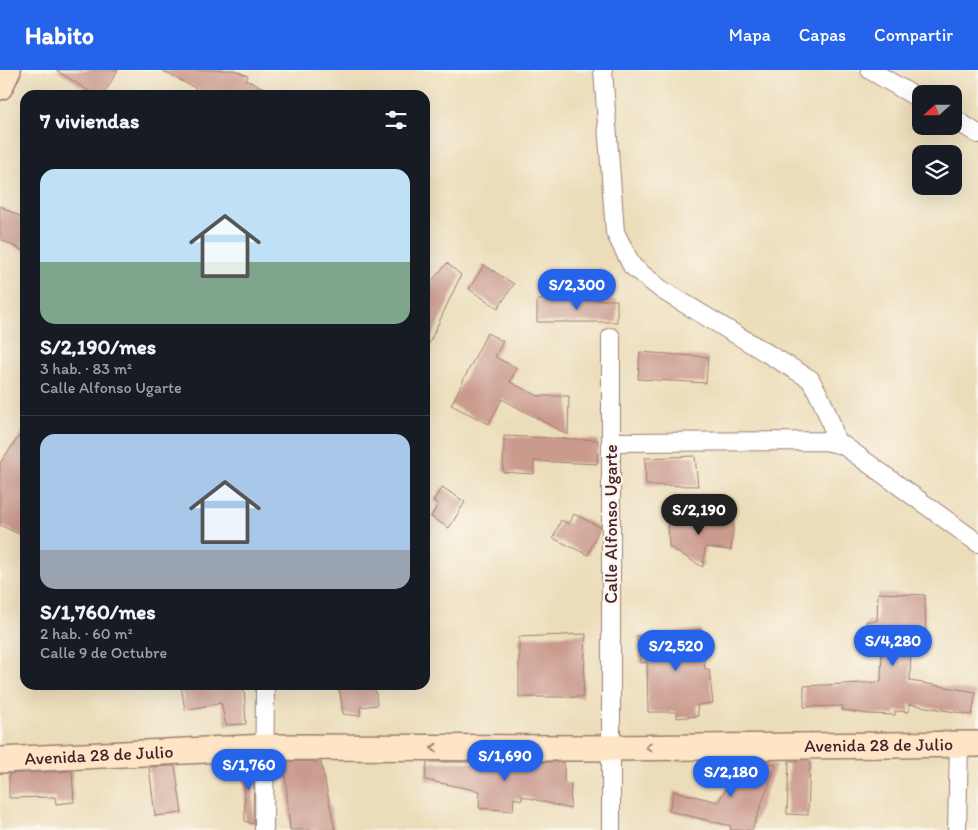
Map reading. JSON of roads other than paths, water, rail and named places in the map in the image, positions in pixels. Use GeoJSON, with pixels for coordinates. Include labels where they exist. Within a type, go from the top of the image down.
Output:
{"type":"FeatureCollection","features":[{"type":"Feature","properties":{"kind":"main road"},"geometry":{"type":"LineString","coordinates":[[0,87],[8,70]]}},
{"type":"Feature","properties":{"kind":"main road","name":"Avenida 28 de Julio"},"geometry":{"type":"LineString","coordinates":[[0,760],[265,748],[611,748],[969,744]]}},
{"type":"Feature","properties":{"kind":"street"},"geometry":{"type":"LineString","coordinates":[[603,70],[615,232],[632,266],[662,290],[810,379],[821,397],[832,423],[837,444]]}},
{"type":"Feature","properties":{"kind":"street"},"geometry":{"type":"LineString","coordinates":[[870,70],[912,95]]}},
{"type":"Feature","properties":{"kind":"street"},"geometry":{"type":"LineString","coordinates":[[962,124],[978,134]]}},
{"type":"Feature","properties":{"kind":"street","name":"Calle Alfonso Ugarte"},"geometry":{"type":"LineString","coordinates":[[611,337],[611,830]]}},
{"type":"Feature","properties":{"kind":"street"},"geometry":{"type":"LineString","coordinates":[[611,442],[825,440],[843,446],[978,543]]}},
{"type":"Feature","properties":{"kind":"street"},"geometry":{"type":"LineString","coordinates":[[264,830],[265,690]]}},
{"type":"Feature","properties":{"kind":"street"},"geometry":{"type":"LineString","coordinates":[[957,830],[969,744]]}}]}
